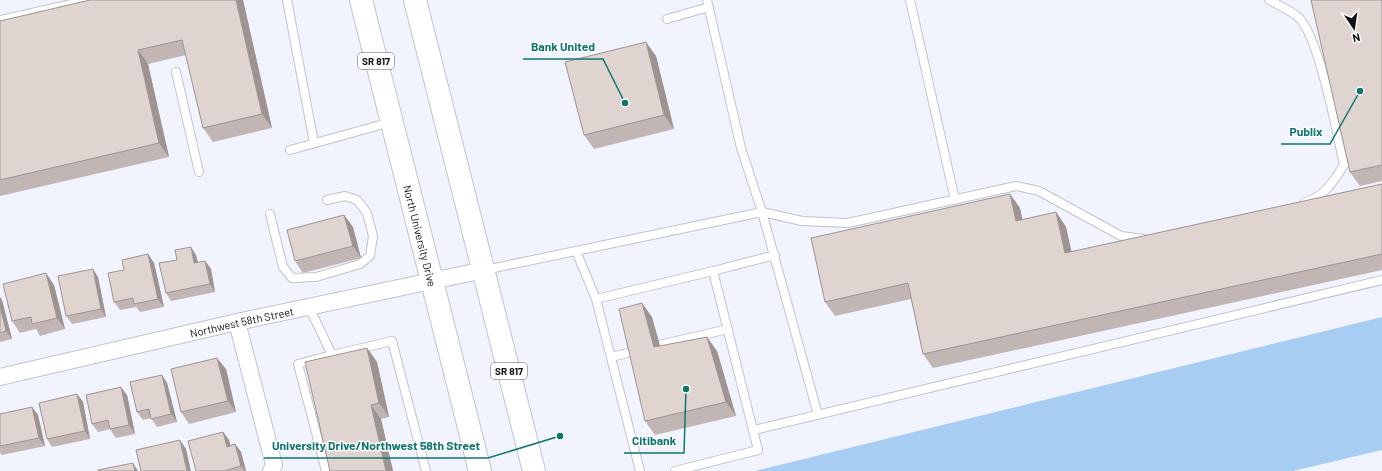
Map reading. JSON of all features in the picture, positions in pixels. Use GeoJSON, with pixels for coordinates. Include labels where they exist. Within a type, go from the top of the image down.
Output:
{"type":"FeatureCollection","features":[{"type":"Feature","properties":{"kind":"main road","name":"North University Drive"},"geometry":{"type":"LineString","coordinates":[[361,0],[480,471]]}},
{"type":"Feature","properties":{"kind":"main road"},"geometry":{"type":"LineString","coordinates":[[405,0],[428,51]]}},
{"type":"Feature","properties":{"kind":"main road","name":"SR 817"},"geometry":{"type":"LineString","coordinates":[[415,0],[534,471]]}},
{"type":"Feature","properties":{"kind":"street","name":"Northwest 58th Street"},"geometry":{"type":"LineString","coordinates":[[0,377],[237,322],[484,270]]}},
{"type":"Feature","properties":{"kind":"street"},"geometry":{"type":"LineString","coordinates":[[237,322],[274,465],[271,471]]}},
{"type":"Feature","properties":{"kind":"lane"},"geometry":{"type":"LineString","coordinates":[[0,20],[89,0]]}},
{"type":"Feature","properties":{"kind":"lane"},"geometry":{"type":"LineString","coordinates":[[287,0],[314,143]]}},
{"type":"Feature","properties":{"kind":"lane"},"geometry":{"type":"LineString","coordinates":[[910,0],[955,200]]}},
{"type":"Feature","properties":{"kind":"lane"},"geometry":{"type":"LineString","coordinates":[[1269,0],[1299,18],[1312,39],[1327,89],[1344,164],[1329,188],[1313,200],[1297,203]]}},
{"type":"Feature","properties":{"kind":"lane"},"geometry":{"type":"LineString","coordinates":[[667,19],[708,4],[741,148],[775,255],[818,415]]}},
{"type":"Feature","properties":{"kind":"lane"},"geometry":{"type":"LineString","coordinates":[[176,72],[199,172]]}},
{"type":"Feature","properties":{"kind":"lane"},"geometry":{"type":"LineString","coordinates":[[290,150],[392,122]]}},
{"type":"Feature","properties":{"kind":"lane"},"geometry":{"type":"LineString","coordinates":[[484,270],[762,212],[802,221],[848,223],[1016,186],[1039,191],[1121,236],[1142,239],[1149,238]]}},
{"type":"Feature","properties":{"kind":"lane"},"geometry":{"type":"LineString","coordinates":[[270,214],[283,267],[292,278],[316,277],[360,264],[370,256],[373,236],[367,213],[357,200],[345,196],[327,200]]}},
{"type":"Feature","properties":{"kind":"lane"},"geometry":{"type":"LineString","coordinates":[[576,251],[596,299],[640,471]]}},
{"type":"Feature","properties":{"kind":"lane"},"geometry":{"type":"LineString","coordinates":[[596,299],[775,255]]}},
{"type":"Feature","properties":{"kind":"lane"},"geometry":{"type":"LineString","coordinates":[[676,471],[758,450],[713,271]]}},
{"type":"Feature","properties":{"kind":"lane"},"geometry":{"type":"LineString","coordinates":[[754,430],[1382,280]]}},
{"type":"Feature","properties":{"kind":"lane"},"geometry":{"type":"LineString","coordinates":[[309,307],[332,354]]}},
{"type":"Feature","properties":{"kind":"lane"},"geometry":{"type":"LineString","coordinates":[[660,345],[728,329]]}},
{"type":"Feature","properties":{"kind":"lane"},"geometry":{"type":"LineString","coordinates":[[326,471],[298,364],[332,354],[392,341],[426,471]]}},
{"type":"Feature","properties":{"kind":"lane"},"geometry":{"type":"LineString","coordinates":[[611,357],[636,351]]}},
{"type":"Feature","properties":{"kind":"water"},"geometry":{"type":"Polygon","coordinates":[[[1382,317],[1382,450],[1293,471],[755,471],[1382,317]]]}},
{"type":"Feature","properties":{"kind":"building"},"geometry":{"type":"Polygon","coordinates":[[[90,0],[236,0],[262,114],[203,128],[182,40],[138,50],[159,143],[0,180],[0,21],[90,0]]]}},
{"type":"Feature","properties":{"kind":"building"},"geometry":{"type":"Polygon","coordinates":[[[1311,0],[1382,0],[1382,165],[1350,172],[1311,0]]]}},
{"type":"Feature","properties":{"kind":"building"},"geometry":{"type":"Polygon","coordinates":[[[646,42],[664,115],[584,135],[565,62],[646,42]]]}},
{"type":"Feature","properties":{"kind":"building"},"geometry":{"type":"Polygon","coordinates":[[[1382,184],[1382,254],[923,354],[908,283],[825,302],[811,238],[1010,194],[1016,221],[1056,212],[1065,253],[1382,184]]]}},
{"type":"Feature","properties":{"kind":"building"},"geometry":{"type":"Polygon","coordinates":[[[344,215],[353,246],[295,261],[287,230],[344,215]]]}},
{"type":"Feature","properties":{"kind":"building"},"geometry":{"type":"Polygon","coordinates":[[[191,247],[194,263],[205,261],[210,284],[166,293],[159,263],[177,260],[175,250],[191,247]]]}},
{"type":"Feature","properties":{"kind":"building"},"geometry":{"type":"Polygon","coordinates":[[[148,254],[158,299],[134,304],[133,298],[114,302],[108,273],[124,270],[122,260],[148,254]]]}},
{"type":"Feature","properties":{"kind":"building"},"geometry":{"type":"Polygon","coordinates":[[[93,269],[101,309],[66,316],[58,276],[93,269]]]}},
{"type":"Feature","properties":{"kind":"building"},"geometry":{"type":"Polygon","coordinates":[[[46,273],[57,318],[32,324],[31,317],[12,321],[3,284],[46,273]]]}},
{"type":"Feature","properties":{"kind":"building"},"geometry":{"type":"Polygon","coordinates":[[[642,303],[654,347],[707,337],[726,402],[645,421],[619,309],[642,303]]]}},
{"type":"Feature","properties":{"kind":"building"},"geometry":{"type":"Polygon","coordinates":[[[0,306],[6,331],[0,333],[0,306]]]}},
{"type":"Feature","properties":{"kind":"building"},"geometry":{"type":"Polygon","coordinates":[[[367,348],[379,403],[371,405],[386,471],[330,471],[305,362],[367,348]]]}},
{"type":"Feature","properties":{"kind":"building"},"geometry":{"type":"Polygon","coordinates":[[[217,358],[228,401],[181,412],[171,369],[217,358]]]}},
{"type":"Feature","properties":{"kind":"building"},"geometry":{"type":"Polygon","coordinates":[[[162,375],[171,414],[151,419],[149,409],[137,412],[130,382],[162,375]]]}},
{"type":"Feature","properties":{"kind":"building"},"geometry":{"type":"Polygon","coordinates":[[[121,387],[129,425],[110,429],[108,420],[92,424],[86,395],[121,387]]]}},
{"type":"Feature","properties":{"kind":"building"},"geometry":{"type":"Polygon","coordinates":[[[77,394],[85,431],[47,439],[39,403],[77,394]]]}},
{"type":"Feature","properties":{"kind":"building"},"geometry":{"type":"Polygon","coordinates":[[[32,407],[39,438],[0,446],[0,414],[32,407]]]}},
{"type":"Feature","properties":{"kind":"building"},"geometry":{"type":"Polygon","coordinates":[[[223,432],[227,447],[235,444],[241,466],[224,471],[196,471],[188,441],[223,432]]]}},
{"type":"Feature","properties":{"kind":"building"},"geometry":{"type":"Polygon","coordinates":[[[180,440],[187,471],[141,471],[136,450],[180,440]]]}},
{"type":"Feature","properties":{"kind":"building"},"geometry":{"type":"Polygon","coordinates":[[[133,463],[135,471],[98,471],[98,470],[133,463]]]}},
{"type":"Feature","properties":{"kind":"place","name":"Publix"},"geometry":{"type":"Point","coordinates":[1360,91]}},
{"type":"Feature","properties":{"kind":"place","name":"Bank United"},"geometry":{"type":"Point","coordinates":[625,103]}},
{"type":"Feature","properties":{"kind":"place","name":"Citibank"},"geometry":{"type":"Point","coordinates":[686,389]}},
{"type":"Feature","properties":{"kind":"place","name":"University Drive/Northwest 58th Street"},"geometry":{"type":"Point","coordinates":[560,436]}}]}
